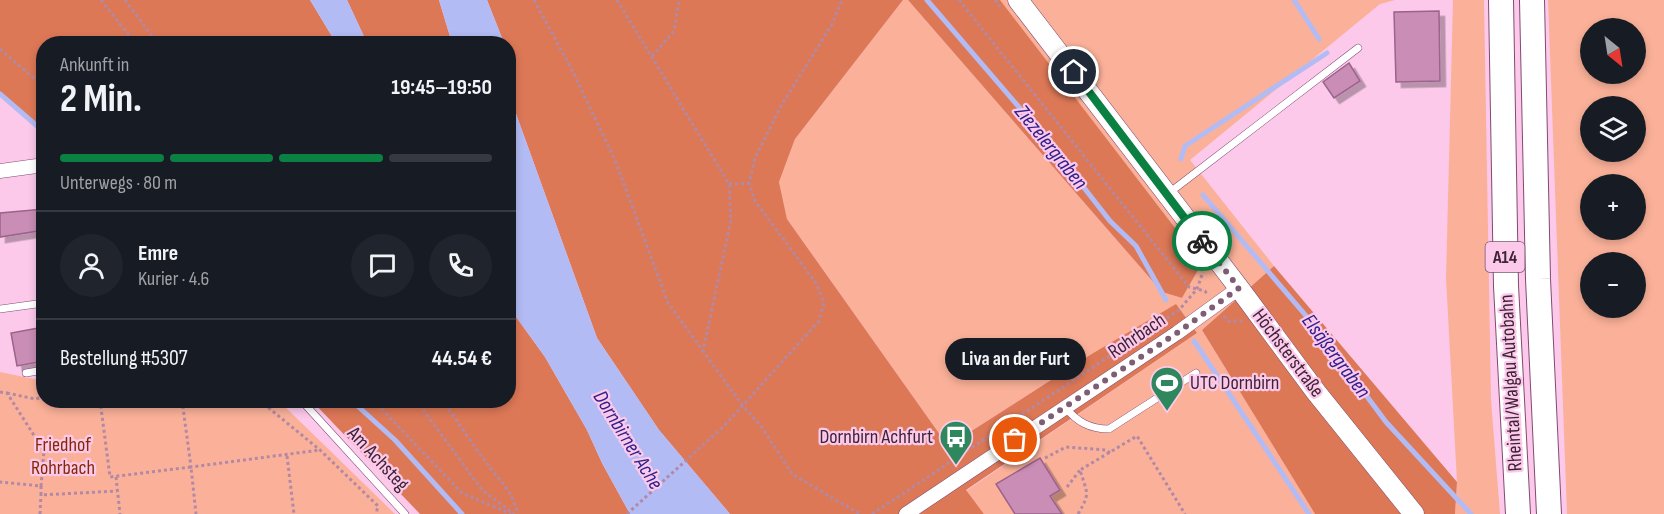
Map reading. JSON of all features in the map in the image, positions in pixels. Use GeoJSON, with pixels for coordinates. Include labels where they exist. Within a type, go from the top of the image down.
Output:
{"type":"FeatureCollection","features":[{"type":"Feature","properties":{"kind":"highway","name":"Rheintal/Walgau Autobahn"},"geometry":{"type":"LineString","coordinates":[[1501,0],[1506,286],[1518,514]]}},
{"type":"Feature","properties":{"kind":"highway","name":"Rheintal/Walgau Autobahn"},"geometry":{"type":"LineString","coordinates":[[1532,0],[1537,267],[1549,514]]}},
{"type":"Feature","properties":{"kind":"main road","name":"Höchsterstraße"},"geometry":{"type":"LineString","coordinates":[[1010,5],[1143,162],[1316,392],[1414,514]]}},
{"type":"Feature","properties":{"kind":"street"},"geometry":{"type":"LineString","coordinates":[[0,171],[36,166]]}},
{"type":"Feature","properties":{"kind":"street","name":"Rohrbach"},"geometry":{"type":"LineString","coordinates":[[906,514],[1177,333],[1239,288]]}},
{"type":"Feature","properties":{"kind":"lane"},"geometry":{"type":"LineString","coordinates":[[1167,195],[1358,48]]}},
{"type":"Feature","properties":{"kind":"lane"},"geometry":{"type":"LineString","coordinates":[[0,309],[36,304]]}},
{"type":"Feature","properties":{"kind":"lane"},"geometry":{"type":"LineString","coordinates":[[26,373],[36,371]]}},
{"type":"Feature","properties":{"kind":"lane"},"geometry":{"type":"LineString","coordinates":[[1065,407],[1080,422],[1095,429],[1109,429],[1196,373]]}},
{"type":"Feature","properties":{"kind":"lane","name":"Am Achsteg"},"geometry":{"type":"LineString","coordinates":[[308,408],[405,514]]}},
{"type":"Feature","properties":{"kind":"path"},"geometry":{"type":"LineString","coordinates":[[101,0],[130,36]]}},
{"type":"Feature","properties":{"kind":"path"},"geometry":{"type":"LineString","coordinates":[[125,0],[152,36]]}},
{"type":"Feature","properties":{"kind":"path"},"geometry":{"type":"LineString","coordinates":[[534,0],[571,68],[615,160],[668,303],[743,406],[761,426],[792,474],[860,514]]}},
{"type":"Feature","properties":{"kind":"path"},"geometry":{"type":"LineString","coordinates":[[617,0],[729,184],[731,220],[703,351]]}},
{"type":"Feature","properties":{"kind":"path"},"geometry":{"type":"LineString","coordinates":[[652,56],[674,31],[679,0]]}},
{"type":"Feature","properties":{"kind":"path"},"geometry":{"type":"LineString","coordinates":[[627,514],[725,425],[819,321],[824,303],[816,283],[755,201],[749,183],[755,158],[781,106],[832,24],[842,0]]}},
{"type":"Feature","properties":{"kind":"path"},"geometry":{"type":"LineString","coordinates":[[958,0],[1189,287]]}},
{"type":"Feature","properties":{"kind":"path"},"geometry":{"type":"LineString","coordinates":[[995,0],[1010,5]]}},
{"type":"Feature","properties":{"kind":"path"},"geometry":{"type":"LineString","coordinates":[[0,49],[36,80]]}},
{"type":"Feature","properties":{"kind":"path"},"geometry":{"type":"LineString","coordinates":[[729,184],[749,183]]}},
{"type":"Feature","properties":{"kind":"path"},"geometry":{"type":"LineString","coordinates":[[872,514],[1179,310],[1197,289],[1203,272],[1200,266]]}},
{"type":"Feature","properties":{"kind":"path"},"geometry":{"type":"LineString","coordinates":[[0,392],[36,399]]}},
{"type":"Feature","properties":{"kind":"path"},"geometry":{"type":"LineString","coordinates":[[7,393],[44,451],[40,514]]}},
{"type":"Feature","properties":{"kind":"path"},"geometry":{"type":"LineString","coordinates":[[101,408],[110,477],[320,450]]}},
{"type":"Feature","properties":{"kind":"path"},"geometry":{"type":"LineString","coordinates":[[183,408],[196,514]]}},
{"type":"Feature","properties":{"kind":"path"},"geometry":{"type":"LineString","coordinates":[[269,408],[320,450],[378,506],[376,514]]}},
{"type":"Feature","properties":{"kind":"path"},"geometry":{"type":"LineString","coordinates":[[381,408],[462,493],[514,514]]}},
{"type":"Feature","properties":{"kind":"path"},"geometry":{"type":"LineString","coordinates":[[422,408],[482,490],[514,514]]}},
{"type":"Feature","properties":{"kind":"path"},"geometry":{"type":"LineString","coordinates":[[448,408],[486,463],[510,490],[514,514]]}},
{"type":"Feature","properties":{"kind":"path"},"geometry":{"type":"LineString","coordinates":[[1067,487],[1080,470],[1137,436],[1185,514]]}},
{"type":"Feature","properties":{"kind":"path"},"geometry":{"type":"LineString","coordinates":[[1046,458],[1066,447],[1106,450],[1110,453]]}},
{"type":"Feature","properties":{"kind":"path"},"geometry":{"type":"LineString","coordinates":[[287,455],[294,514]]}},
{"type":"Feature","properties":{"kind":"path"},"geometry":{"type":"LineString","coordinates":[[1078,514],[1086,504],[1088,497],[1080,470]]}},
{"type":"Feature","properties":{"kind":"path"},"geometry":{"type":"LineString","coordinates":[[116,477],[120,514]]}},
{"type":"Feature","properties":{"kind":"path"},"geometry":{"type":"LineString","coordinates":[[0,482],[42,486]]}},
{"type":"Feature","properties":{"kind":"path"},"geometry":{"type":"LineString","coordinates":[[41,495],[117,490]]}},
{"type":"Feature","properties":{"kind":"green space"},"geometry":{"type":"Polygon","coordinates":[[[903,0],[908,0],[1162,292],[1182,298],[1202,263],[1082,107],[992,0],[1395,0],[1380,4],[1190,160],[1274,266],[1202,330],[1315,514],[984,514],[966,491],[1197,333],[1090,355],[948,446],[787,219],[779,182],[795,139],[903,0]]]}},
{"type":"Feature","properties":{"kind":"green space"},"geometry":{"type":"Polygon","coordinates":[[[1453,0],[1484,0],[1491,400],[1500,514],[1455,514],[1457,482],[1446,278],[1453,0]]]}},
{"type":"Feature","properties":{"kind":"green space"},"geometry":{"type":"Polygon","coordinates":[[[1548,0],[1664,0],[1664,514],[1567,514],[1548,0]]]}},
{"type":"Feature","properties":{"kind":"green space","name":"Friedhof Rohrbach"},"geometry":{"type":"Polygon","coordinates":[[[0,372],[36,379],[36,408],[286,408],[395,514],[0,514],[0,372]]]}},
{"type":"Feature","properties":{"kind":"shaded area"},"geometry":{"type":"Polygon","coordinates":[[[0,0],[310,0],[332,36],[36,36],[36,126],[0,94],[0,0]]]}},
{"type":"Feature","properties":{"kind":"shaded area"},"geometry":{"type":"Polygon","coordinates":[[[347,0],[439,0],[450,36],[364,36],[347,0]]]}},
{"type":"Feature","properties":{"kind":"shaded area"},"geometry":{"type":"Polygon","coordinates":[[[487,0],[903,0],[795,139],[779,182],[787,219],[948,446],[1090,355],[1176,304],[1197,333],[966,490],[984,514],[730,514],[659,430],[597,338],[516,114],[516,36],[501,36],[487,0]]]}},
{"type":"Feature","properties":{"kind":"shaded area"},"geometry":{"type":"Polygon","coordinates":[[[908,0],[1000,0],[1202,263],[1182,298],[1162,292],[908,0]]]}},
{"type":"Feature","properties":{"kind":"shaded area"},"geometry":{"type":"Polygon","coordinates":[[[1274,266],[1457,482],[1455,514],[1315,514],[1202,330],[1274,266]]]}},
{"type":"Feature","properties":{"kind":"shaded area"},"geometry":{"type":"Polygon","coordinates":[[[516,317],[545,357],[587,430],[630,514],[420,514],[319,408],[516,408],[516,317]]]}},
{"type":"Feature","properties":{"kind":"water"},"geometry":{"type":"Polygon","coordinates":[[[310,0],[347,0],[364,36],[332,36],[310,0]]]}},
{"type":"Feature","properties":{"kind":"water"},"geometry":{"type":"Polygon","coordinates":[[[439,0],[487,0],[501,36],[450,36],[439,0]]]}},
{"type":"Feature","properties":{"kind":"water","name":"Dornbirner Ache"},"geometry":{"type":"Polygon","coordinates":[[[516,114],[597,338],[659,430],[730,514],[630,514],[587,430],[545,357],[516,317],[516,114]]]}},
{"type":"Feature","properties":{"kind":"building"},"geometry":{"type":"Polygon","coordinates":[[[1439,11],[1440,81],[1396,82],[1394,12],[1439,11]]]}},
{"type":"Feature","properties":{"kind":"building"},"geometry":{"type":"Polygon","coordinates":[[[1349,63],[1360,81],[1334,98],[1323,82],[1349,63]]]}},
{"type":"Feature","properties":{"kind":"building"},"geometry":{"type":"Polygon","coordinates":[[[36,210],[36,231],[0,237],[0,213],[36,210]]]}},
{"type":"Feature","properties":{"kind":"building"},"geometry":{"type":"Polygon","coordinates":[[[36,328],[36,362],[17,366],[11,333],[36,328]]]}},
{"type":"Feature","properties":{"kind":"building"},"geometry":{"type":"Polygon","coordinates":[[[1040,458],[1060,490],[1050,496],[1062,514],[1015,514],[996,484],[1040,458]]]}},
{"type":"Feature","properties":{"kind":"waterway","name":"Ziezelergraben"},"geometry":{"type":"LineString","coordinates":[[927,0],[1042,134],[1110,221],[1136,246],[1166,300]]}},
{"type":"Feature","properties":{"kind":"waterway","name":"Elsäßergraben"},"geometry":{"type":"LineString","coordinates":[[1294,0],[1319,39]]}},
{"type":"Feature","properties":{"kind":"waterway","name":"Elsäßergraben"},"geometry":{"type":"LineString","coordinates":[[1181,159],[1185,146],[1327,53]]}},
{"type":"Feature","properties":{"kind":"waterway"},"geometry":{"type":"LineString","coordinates":[[0,94],[36,125]]}},
{"type":"Feature","properties":{"kind":"waterway","name":"Elsäßergraben"},"geometry":{"type":"LineString","coordinates":[[1203,195],[1313,324],[1386,422],[1471,514]]}},
{"type":"Feature","properties":{"kind":"waterway","name":"Ziezelergraben"},"geometry":{"type":"LineString","coordinates":[[1194,341],[1309,514]]}},
{"type":"Feature","properties":{"kind":"waterway"},"geometry":{"type":"LineString","coordinates":[[360,408],[395,440],[462,514]]}},
{"type":"Feature","properties":{"kind":"way so far"},"geometry":{"type":"LineString","coordinates":[[1015,440],[1177,333],[1239,288],[1202,241]]}},
{"type":"Feature","properties":{"kind":"place","name":"UTC Dornbirn"},"geometry":{"type":"Point","coordinates":[1167,412]}},
{"type":"Feature","properties":{"kind":"place","name":"Liva an der Furt"},"geometry":{"type":"Point","coordinates":[1015,440]}},
{"type":"Feature","properties":{"kind":"place","name":"Dornbirn Achfurt"},"geometry":{"type":"Point","coordinates":[956,466]}},
{"type":"Feature","properties":{"kind":"route"},"geometry":{"type":"LineString","coordinates":[[1074,72],[1202,241]]}}]}
